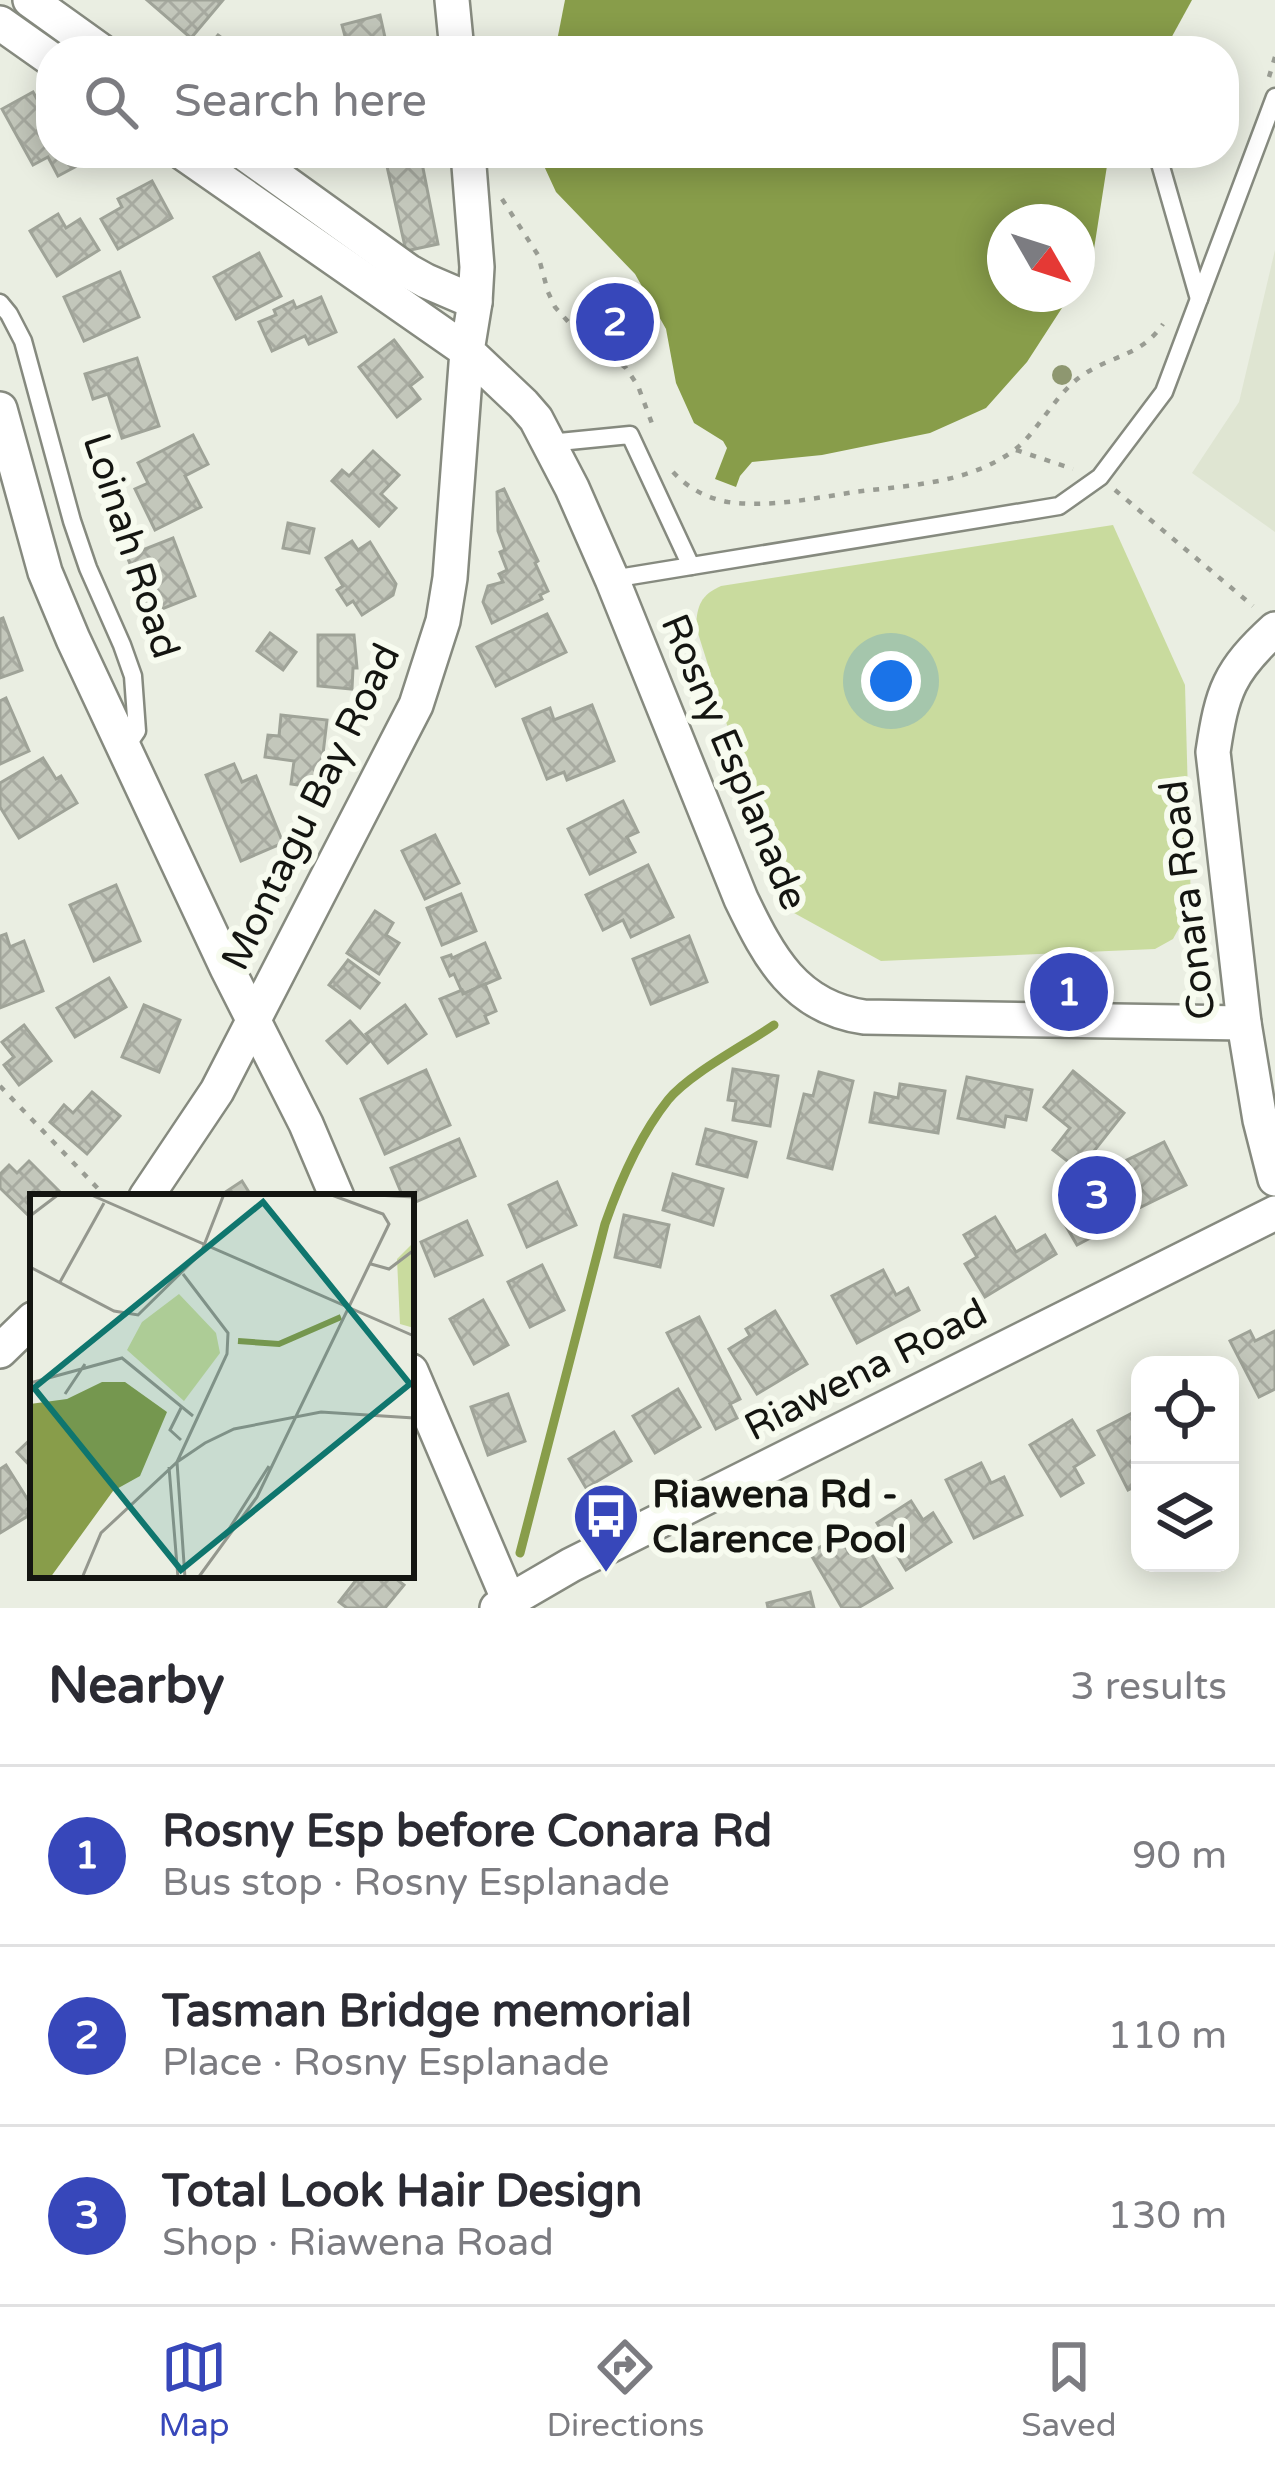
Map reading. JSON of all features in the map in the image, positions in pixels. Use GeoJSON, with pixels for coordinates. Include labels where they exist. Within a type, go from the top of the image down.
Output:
{"type":"FeatureCollection","features":[{"type":"Feature","properties":{"kind":"street"},"geometry":{"type":"LineString","coordinates":[[30,0],[80,36]]}},
{"type":"Feature","properties":{"kind":"street"},"geometry":{"type":"LineString","coordinates":[[452,0],[456,36]]}},
{"type":"Feature","properties":{"kind":"street"},"geometry":{"type":"LineString","coordinates":[[0,22],[36,48]]}},
{"type":"Feature","properties":{"kind":"street","name":"Rosny Esplanade"},"geometry":{"type":"LineString","coordinates":[[205,168],[467,351],[524,404],[572,488],[758,934],[788,978],[820,1005],[864,1017],[1244,1023]]}},
{"type":"Feature","properties":{"kind":"street"},"geometry":{"type":"LineString","coordinates":[[265,168],[408,271],[476,302]]}},
{"type":"Feature","properties":{"kind":"street"},"geometry":{"type":"LineString","coordinates":[[467,351],[476,302],[477,252],[469,168]]}},
{"type":"Feature","properties":{"kind":"street","name":"Montagu Bay Road"},"geometry":{"type":"LineString","coordinates":[[148,1194],[218,1091],[416,705],[432,662],[450,578],[467,351]]}},
{"type":"Feature","properties":{"kind":"street","name":"Loinah Road"},"geometry":{"type":"LineString","coordinates":[[0,409],[45,572],[124,750],[336,1194]]}},
{"type":"Feature","properties":{"kind":"street","name":"Conara Road"},"geometry":{"type":"LineString","coordinates":[[1266,619],[1235,670],[1222,703],[1213,752],[1244,1023],[1275,1179]]}},
{"type":"Feature","properties":{"kind":"street","name":"Riawena Road"},"geometry":{"type":"LineString","coordinates":[[506,1606],[592,1554],[1275,1213]]}},
{"type":"Feature","properties":{"kind":"street"},"geometry":{"type":"LineString","coordinates":[[0,1351],[30,1322]]}},
{"type":"Feature","properties":{"kind":"street"},"geometry":{"type":"LineString","coordinates":[[414,1378],[506,1606]]}},
{"type":"Feature","properties":{"kind":"lane"},"geometry":{"type":"LineString","coordinates":[[612,579],[1059,506],[1100,477],[1165,392],[1270,92]]}},
{"type":"Feature","properties":{"kind":"lane"},"geometry":{"type":"LineString","coordinates":[[1161,168],[1199,300]]}},
{"type":"Feature","properties":{"kind":"lane","name":"Loinah Road"},"geometry":{"type":"LineString","coordinates":[[0,303],[23,341],[77,536],[133,676],[136,731],[124,750]]}},
{"type":"Feature","properties":{"kind":"lane"},"geometry":{"type":"LineString","coordinates":[[548,443],[630,435],[691,566]]}},
{"type":"Feature","properties":{"kind":"path"},"geometry":{"type":"LineString","coordinates":[[1270,92],[1275,57]]}},
{"type":"Feature","properties":{"kind":"path"},"geometry":{"type":"LineString","coordinates":[[497,185],[538,254],[555,308],[626,368],[655,431]]}},
{"type":"Feature","properties":{"kind":"path"},"geometry":{"type":"LineString","coordinates":[[666,462],[699,494],[728,502],[802,500],[954,478],[1016,450],[1083,375],[1151,341],[1193,278]]}},
{"type":"Feature","properties":{"kind":"path"},"geometry":{"type":"LineString","coordinates":[[1016,450],[1100,477],[1266,619]]}},
{"type":"Feature","properties":{"kind":"path"},"geometry":{"type":"LineString","coordinates":[[0,1086],[103,1194]]}},
{"type":"Feature","properties":{"kind":"shaded area"},"geometry":{"type":"Polygon","coordinates":[[[565,0],[1192,0],[1172,36],[558,36],[565,0]]]}},
{"type":"Feature","properties":{"kind":"shaded area"},"geometry":{"type":"Polygon","coordinates":[[[545,168],[1107,168],[1095,243],[1095,204],[987,204],[987,312],[1059,312],[1027,362],[986,408],[930,433],[822,455],[752,462],[736,487],[715,479],[727,448],[694,423],[676,383],[666,329],[635,274],[556,192],[545,168]]]}},
{"type":"Feature","properties":{"kind":"shaded area"},"geometry":{"type":"Polygon","coordinates":[[[1275,250],[1275,532],[1192,473],[1239,402],[1275,250]]]}},
{"type":"Feature","properties":{"kind":"shaded area"},"geometry":{"type":"Polygon","coordinates":[[[1113,525],[1185,685],[1191,906],[1173,939],[1155,949],[881,961],[785,908],[696,627],[705,597],[721,586],[1113,525]]]}},
{"type":"Feature","properties":{"kind":"building"},"geometry":{"type":"Polygon","coordinates":[[[147,0],[223,0],[189,36],[147,0]]]}},
{"type":"Feature","properties":{"kind":"building"},"geometry":{"type":"Polygon","coordinates":[[[380,15],[385,36],[345,36],[342,25],[380,15]]]}},
{"type":"Feature","properties":{"kind":"building"},"geometry":{"type":"Polygon","coordinates":[[[33,92],[36,163],[33,165],[2,109],[33,92]]]}},
{"type":"Feature","properties":{"kind":"building"},"geometry":{"type":"Polygon","coordinates":[[[387,168],[423,168],[438,244],[406,251],[387,168]]]}},
{"type":"Feature","properties":{"kind":"building"},"geometry":{"type":"Polygon","coordinates":[[[152,181],[172,218],[118,249],[101,219],[122,207],[118,199],[152,181]]]}},
{"type":"Feature","properties":{"kind":"building"},"geometry":{"type":"Polygon","coordinates":[[[58,214],[66,228],[80,219],[99,250],[57,276],[30,231],[58,214]]]}},
{"type":"Feature","properties":{"kind":"building"},"geometry":{"type":"Polygon","coordinates":[[[259,253],[281,296],[236,319],[214,277],[259,253]]]}},
{"type":"Feature","properties":{"kind":"building"},"geometry":{"type":"Polygon","coordinates":[[[120,272],[139,317],[84,341],[64,297],[120,272]]]}},
{"type":"Feature","properties":{"kind":"building"},"geometry":{"type":"Polygon","coordinates":[[[321,297],[336,332],[309,344],[305,336],[272,351],[259,322],[293,301],[296,308],[321,297]]]}},
{"type":"Feature","properties":{"kind":"building"},"geometry":{"type":"Polygon","coordinates":[[[394,340],[422,377],[410,386],[420,399],[397,417],[359,367],[394,340]]]}},
{"type":"Feature","properties":{"kind":"building"},"geometry":{"type":"Polygon","coordinates":[[[137,358],[159,426],[122,438],[108,394],[93,399],[85,374],[137,358]]]}},
{"type":"Feature","properties":{"kind":"building"},"geometry":{"type":"Polygon","coordinates":[[[193,435],[208,464],[185,476],[201,507],[155,530],[135,489],[148,483],[138,463],[193,435]]]}},
{"type":"Feature","properties":{"kind":"building"},"geometry":{"type":"Polygon","coordinates":[[[373,451],[399,475],[381,494],[396,508],[379,526],[332,481],[342,470],[349,476],[373,451]]]}},
{"type":"Feature","properties":{"kind":"building"},"geometry":{"type":"Polygon","coordinates":[[[504,489],[548,591],[540,595],[542,599],[492,623],[483,602],[488,586],[503,582],[499,574],[507,570],[498,531],[497,492],[504,489]]]}},
{"type":"Feature","properties":{"kind":"building"},"geometry":{"type":"Polygon","coordinates":[[[288,523],[314,529],[309,553],[283,548],[288,523]]]}},
{"type":"Feature","properties":{"kind":"building"},"geometry":{"type":"Polygon","coordinates":[[[173,538],[195,596],[149,614],[127,556],[173,538]]]}},
{"type":"Feature","properties":{"kind":"building"},"geometry":{"type":"Polygon","coordinates":[[[352,541],[358,550],[370,542],[396,584],[393,595],[362,615],[337,590],[343,586],[326,558],[352,541]]]}},
{"type":"Feature","properties":{"kind":"building"},"geometry":{"type":"Polygon","coordinates":[[[547,614],[566,652],[496,686],[477,647],[547,614]]]}},
{"type":"Feature","properties":{"kind":"building"},"geometry":{"type":"Polygon","coordinates":[[[0,619],[22,670],[0,678],[0,619]]]}},
{"type":"Feature","properties":{"kind":"building"},"geometry":{"type":"Polygon","coordinates":[[[270,633],[296,652],[283,670],[257,651],[270,633]]]}},
{"type":"Feature","properties":{"kind":"building"},"geometry":{"type":"Polygon","coordinates":[[[318,635],[354,635],[357,668],[353,668],[352,689],[318,686],[318,635]]]}},
{"type":"Feature","properties":{"kind":"building"},"geometry":{"type":"Polygon","coordinates":[[[6,698],[29,751],[0,764],[0,701],[6,698]]]}},
{"type":"Feature","properties":{"kind":"building"},"geometry":{"type":"Polygon","coordinates":[[[592,705],[614,761],[567,780],[564,772],[547,779],[523,719],[550,708],[554,720],[592,705]]]}},
{"type":"Feature","properties":{"kind":"building"},"geometry":{"type":"Polygon","coordinates":[[[281,715],[327,720],[319,788],[291,784],[294,761],[265,757],[268,735],[279,736],[281,715]]]}},
{"type":"Feature","properties":{"kind":"building"},"geometry":{"type":"Polygon","coordinates":[[[43,758],[77,803],[19,838],[0,807],[0,783],[43,758]]]}},
{"type":"Feature","properties":{"kind":"building"},"geometry":{"type":"Polygon","coordinates":[[[234,764],[242,782],[256,776],[283,843],[241,861],[206,775],[234,764]]]}},
{"type":"Feature","properties":{"kind":"building"},"geometry":{"type":"Polygon","coordinates":[[[623,801],[638,832],[627,837],[635,852],[590,874],[568,829],[623,801]]]}},
{"type":"Feature","properties":{"kind":"building"},"geometry":{"type":"Polygon","coordinates":[[[435,835],[459,883],[425,899],[402,851],[435,835]]]}},
{"type":"Feature","properties":{"kind":"building"},"geometry":{"type":"Polygon","coordinates":[[[648,865],[673,917],[631,937],[623,920],[603,930],[586,895],[648,865]]]}},
{"type":"Feature","properties":{"kind":"building"},"geometry":{"type":"Polygon","coordinates":[[[116,885],[140,941],[94,961],[70,905],[116,885]]]}},
{"type":"Feature","properties":{"kind":"building"},"geometry":{"type":"Polygon","coordinates":[[[461,894],[476,931],[442,945],[427,908],[461,894]]]}},
{"type":"Feature","properties":{"kind":"building"},"geometry":{"type":"Polygon","coordinates":[[[375,911],[393,923],[386,935],[399,943],[379,974],[347,953],[375,911]]]}},
{"type":"Feature","properties":{"kind":"building"},"geometry":{"type":"Polygon","coordinates":[[[6,934],[10,947],[24,941],[43,991],[0,1008],[0,936],[6,934]]]}},
{"type":"Feature","properties":{"kind":"building"},"geometry":{"type":"Polygon","coordinates":[[[689,936],[707,982],[651,1004],[633,959],[689,936]]]}},
{"type":"Feature","properties":{"kind":"building"},"geometry":{"type":"Polygon","coordinates":[[[485,943],[500,978],[463,994],[442,958],[485,943]]]}},
{"type":"Feature","properties":{"kind":"building"},"geometry":{"type":"Polygon","coordinates":[[[348,960],[379,983],[360,1008],[329,985],[348,960]]]}},
{"type":"Feature","properties":{"kind":"building"},"geometry":{"type":"Polygon","coordinates":[[[109,978],[126,1007],[75,1037],[57,1008],[109,978]]]}},
{"type":"Feature","properties":{"kind":"building"},"geometry":{"type":"Polygon","coordinates":[[[485,984],[496,1011],[485,1016],[488,1023],[457,1036],[440,999],[485,984]]]}},
{"type":"Feature","properties":{"kind":"building"},"geometry":{"type":"Polygon","coordinates":[[[144,1005],[180,1020],[159,1072],[122,1057],[144,1005]]]}},
{"type":"Feature","properties":{"kind":"building"},"geometry":{"type":"Polygon","coordinates":[[[405,1005],[426,1034],[388,1063],[366,1034],[405,1005]]]}},
{"type":"Feature","properties":{"kind":"building"},"geometry":{"type":"Polygon","coordinates":[[[350,1021],[369,1042],[347,1063],[327,1041],[350,1021]]]}},
{"type":"Feature","properties":{"kind":"building"},"geometry":{"type":"Polygon","coordinates":[[[24,1025],[51,1061],[19,1085],[4,1065],[14,1057],[2,1042],[24,1025]]]}},
{"type":"Feature","properties":{"kind":"building"},"geometry":{"type":"Polygon","coordinates":[[[733,1069],[778,1076],[770,1126],[733,1120],[736,1101],[728,1100],[733,1069]]]}},
{"type":"Feature","properties":{"kind":"building"},"geometry":{"type":"Polygon","coordinates":[[[426,1070],[450,1125],[385,1154],[361,1099],[426,1070]]]}},
{"type":"Feature","properties":{"kind":"building"},"geometry":{"type":"Polygon","coordinates":[[[1073,1071],[1124,1113],[1079,1170],[1053,1150],[1070,1128],[1044,1107],[1073,1071]]]}},
{"type":"Feature","properties":{"kind":"building"},"geometry":{"type":"Polygon","coordinates":[[[819,1072],[853,1081],[832,1169],[788,1158],[804,1094],[813,1096],[819,1072]]]}},
{"type":"Feature","properties":{"kind":"building"},"geometry":{"type":"Polygon","coordinates":[[[967,1077],[1032,1090],[1026,1120],[1006,1116],[1004,1127],[958,1118],[967,1077]]]}},
{"type":"Feature","properties":{"kind":"building"},"geometry":{"type":"Polygon","coordinates":[[[900,1084],[945,1091],[938,1133],[870,1122],[875,1093],[898,1098],[900,1084]]]}},
{"type":"Feature","properties":{"kind":"building"},"geometry":{"type":"Polygon","coordinates":[[[92,1092],[120,1116],[87,1154],[50,1122],[64,1105],[73,1113],[92,1092]]]}},
{"type":"Feature","properties":{"kind":"building"},"geometry":{"type":"Polygon","coordinates":[[[706,1129],[756,1142],[747,1177],[697,1164],[706,1129]]]}},
{"type":"Feature","properties":{"kind":"building"},"geometry":{"type":"Polygon","coordinates":[[[459,1139],[475,1176],[414,1203],[414,1194],[402,1194],[391,1168],[459,1139]]]}},
{"type":"Feature","properties":{"kind":"building"},"geometry":{"type":"Polygon","coordinates":[[[1164,1142],[1186,1185],[1139,1208],[1132,1194],[1142,1190],[1127,1160],[1164,1142]]]}},
{"type":"Feature","properties":{"kind":"building"},"geometry":{"type":"Polygon","coordinates":[[[29,1161],[62,1194],[30,1194],[30,1217],[0,1188],[0,1174],[9,1165],[17,1173],[29,1161]]]}},
{"type":"Feature","properties":{"kind":"building"},"geometry":{"type":"Polygon","coordinates":[[[673,1174],[723,1189],[713,1225],[663,1210],[673,1174]]]}},
{"type":"Feature","properties":{"kind":"building"},"geometry":{"type":"Polygon","coordinates":[[[1102,1174],[1128,1218],[1077,1245],[1060,1216],[1102,1174]]]}},
{"type":"Feature","properties":{"kind":"building"},"geometry":{"type":"Polygon","coordinates":[[[242,1181],[250,1194],[222,1194],[242,1181]]]}},
{"type":"Feature","properties":{"kind":"building"},"geometry":{"type":"Polygon","coordinates":[[[557,1182],[576,1225],[527,1247],[509,1205],[557,1182]]]}},
{"type":"Feature","properties":{"kind":"building"},"geometry":{"type":"Polygon","coordinates":[[[624,1215],[669,1225],[660,1267],[615,1257],[624,1215]]]}},
{"type":"Feature","properties":{"kind":"building"},"geometry":{"type":"Polygon","coordinates":[[[995,1217],[1016,1252],[1045,1235],[1056,1254],[985,1297],[965,1264],[977,1257],[964,1235],[995,1217]]]}},
{"type":"Feature","properties":{"kind":"building"},"geometry":{"type":"Polygon","coordinates":[[[467,1221],[482,1255],[435,1276],[421,1242],[467,1221]]]}},
{"type":"Feature","properties":{"kind":"building"},"geometry":{"type":"Polygon","coordinates":[[[542,1265],[564,1310],[530,1327],[508,1282],[542,1265]]]}},
{"type":"Feature","properties":{"kind":"building"},"geometry":{"type":"Polygon","coordinates":[[[883,1270],[896,1295],[908,1288],[919,1310],[857,1343],[832,1296],[883,1270]]]}},
{"type":"Feature","properties":{"kind":"building"},"geometry":{"type":"Polygon","coordinates":[[[483,1300],[508,1345],[474,1364],[450,1319],[483,1300]]]}},
{"type":"Feature","properties":{"kind":"building"},"geometry":{"type":"Polygon","coordinates":[[[775,1311],[807,1364],[757,1394],[729,1349],[750,1336],[746,1329],[775,1311]]]}},
{"type":"Feature","properties":{"kind":"building"},"geometry":{"type":"Polygon","coordinates":[[[699,1317],[740,1399],[730,1404],[737,1418],[716,1429],[667,1333],[699,1317]]]}},
{"type":"Feature","properties":{"kind":"building"},"geometry":{"type":"Polygon","coordinates":[[[1250,1331],[1255,1341],[1275,1331],[1275,1389],[1259,1397],[1230,1341],[1250,1331]]]}},
{"type":"Feature","properties":{"kind":"building"},"geometry":{"type":"Polygon","coordinates":[[[678,1389],[700,1427],[655,1453],[633,1416],[678,1389]]]}},
{"type":"Feature","properties":{"kind":"building"},"geometry":{"type":"Polygon","coordinates":[[[508,1394],[525,1441],[488,1455],[471,1407],[508,1394]]]}},
{"type":"Feature","properties":{"kind":"building"},"geometry":{"type":"Polygon","coordinates":[[[1131,1414],[1131,1488],[1128,1490],[1098,1431],[1131,1414]]]}},
{"type":"Feature","properties":{"kind":"building"},"geometry":{"type":"Polygon","coordinates":[[[1072,1420],[1094,1455],[1074,1467],[1083,1483],[1061,1496],[1030,1445],[1072,1420]]]}},
{"type":"Feature","properties":{"kind":"building"},"geometry":{"type":"Polygon","coordinates":[[[614,1432],[631,1461],[586,1488],[569,1459],[614,1432]]]}},
{"type":"Feature","properties":{"kind":"building"},"geometry":{"type":"Polygon","coordinates":[[[30,1440],[30,1466],[17,1452],[30,1440]]]}},
{"type":"Feature","properties":{"kind":"building"},"geometry":{"type":"Polygon","coordinates":[[[981,1463],[991,1483],[1004,1477],[1022,1515],[974,1538],[946,1480],[981,1463]]]}},
{"type":"Feature","properties":{"kind":"building"},"geometry":{"type":"Polygon","coordinates":[[[6,1465],[30,1503],[30,1515],[0,1533],[0,1469],[6,1465]]]}},
{"type":"Feature","properties":{"kind":"building"},"geometry":{"type":"Polygon","coordinates":[[[911,1501],[923,1520],[933,1513],[951,1542],[906,1570],[877,1523],[911,1501]]]}},
{"type":"Feature","properties":{"kind":"building"},"geometry":{"type":"Polygon","coordinates":[[[839,1536],[849,1553],[865,1543],[892,1588],[858,1608],[842,1608],[810,1553],[839,1536]]]}},
{"type":"Feature","properties":{"kind":"building"},"geometry":{"type":"Polygon","coordinates":[[[358,1578],[395,1578],[404,1585],[385,1608],[347,1608],[339,1602],[358,1578]]]}},
{"type":"Feature","properties":{"kind":"building"},"geometry":{"type":"Polygon","coordinates":[[[810,1592],[814,1608],[768,1608],[767,1603],[810,1592]]]}},
{"type":"Feature","properties":{"kind":"waterway"},"geometry":{"type":"LineString","coordinates":[[520,1553],[605,1224],[632,1160],[677,1090],[774,1025]]}},
{"type":"Feature","properties":{"kind":"place","name":"Tasman Bridge memorial"},"geometry":{"type":"Point","coordinates":[615,322]}},
{"type":"Feature","properties":{"kind":"place","name":"Rosny Esp before Conara Rd"},"geometry":{"type":"Point","coordinates":[1069,992]}},
{"type":"Feature","properties":{"kind":"place","name":"Total Look Hair Design"},"geometry":{"type":"Point","coordinates":[1097,1195]}},
{"type":"Feature","properties":{"kind":"place","name":"Riawena Rd - Clarence Pool"},"geometry":{"type":"Point","coordinates":[606,1575]}}]}
